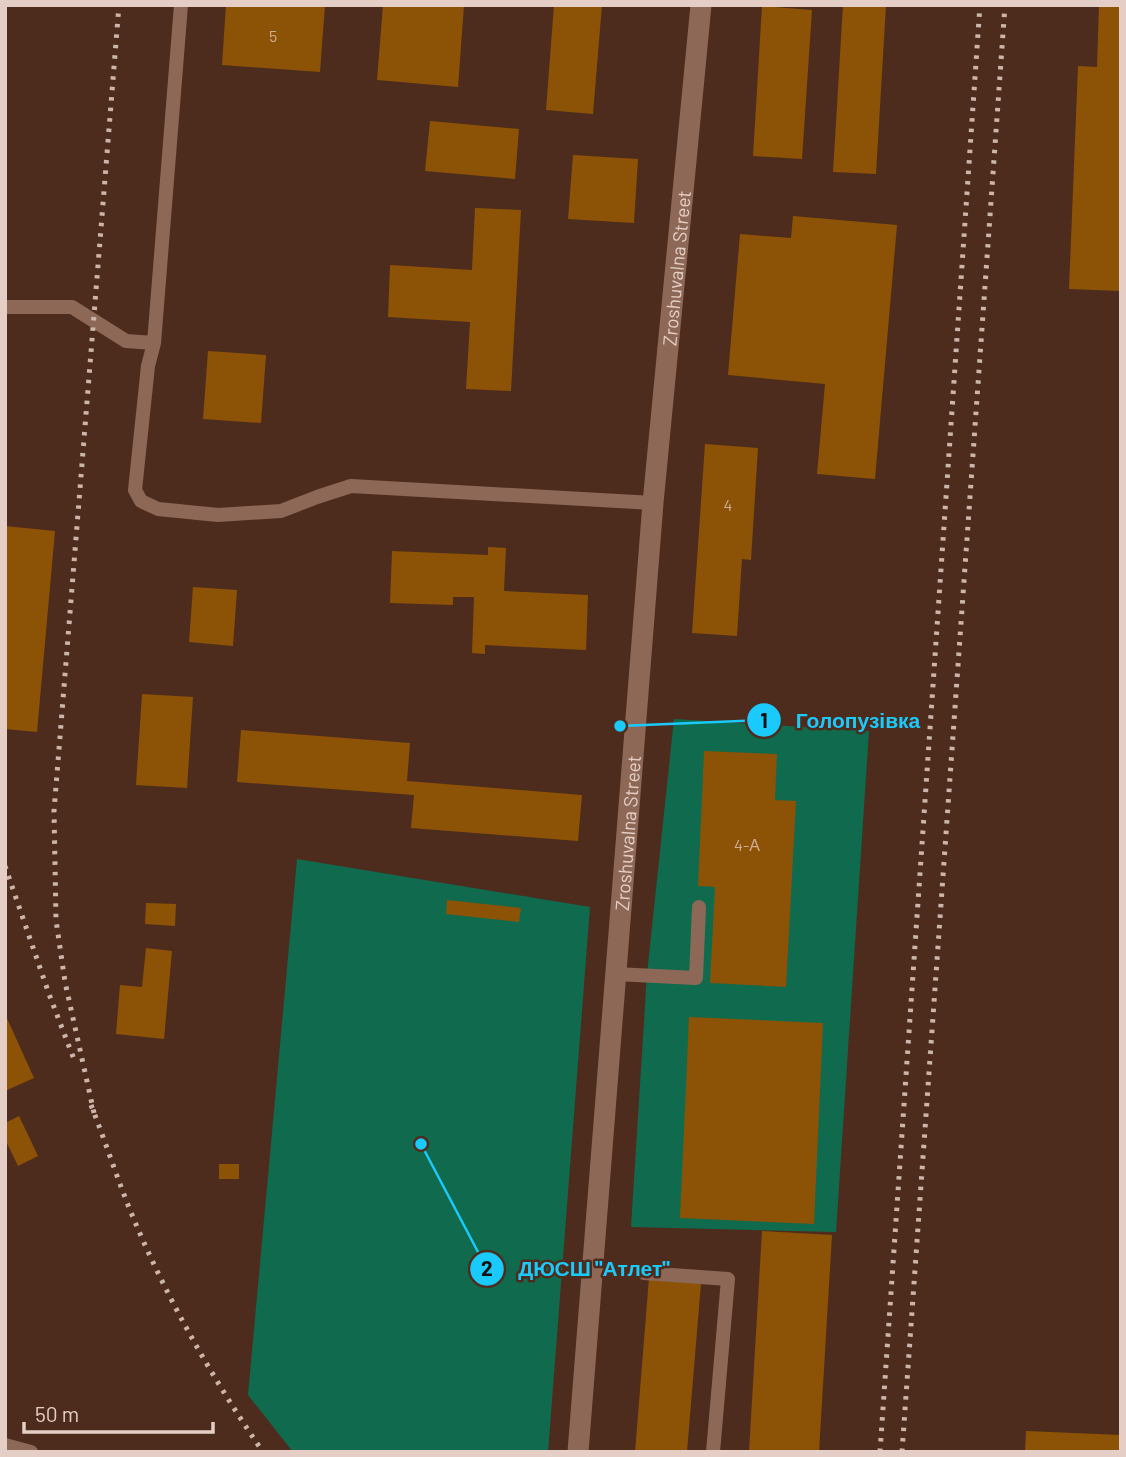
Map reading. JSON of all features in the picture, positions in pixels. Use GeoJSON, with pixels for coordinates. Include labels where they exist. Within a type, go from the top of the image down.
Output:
{"type":"FeatureCollection","features":[{"type":"Feature","properties":{"kind":"street","name":"Zroshuvalna Street"},"geometry":{"type":"LineString","coordinates":[[578,1452],[653,503],[701,5]]}},
{"type":"Feature","properties":{"kind":"lane"},"geometry":{"type":"LineString","coordinates":[[181,5],[154,343],[148,366],[135,490],[141,501],[158,509],[218,515],[281,511],[351,486],[653,503]]}},
{"type":"Feature","properties":{"kind":"lane"},"geometry":{"type":"LineString","coordinates":[[5,307],[72,307],[126,341],[154,343]]}},
{"type":"Feature","properties":{"kind":"lane"},"geometry":{"type":"LineString","coordinates":[[615,974],[696,978],[699,906]]}},
{"type":"Feature","properties":{"kind":"lane"},"geometry":{"type":"LineString","coordinates":[[644,1273],[728,1279],[713,1452]]}},
{"type":"Feature","properties":{"kind":"lane"},"geometry":{"type":"LineString","coordinates":[[5,1446],[31,1452]]}},
{"type":"Feature","properties":{"kind":"green space"},"geometry":{"type":"Polygon","coordinates":[[[674,719],[869,731],[836,1232],[631,1227],[647,974],[674,719]]]}},
{"type":"Feature","properties":{"kind":"green space"},"geometry":{"type":"Polygon","coordinates":[[[297,859],[590,907],[548,1452],[293,1452],[248,1395],[297,859]]]}},
{"type":"Feature","properties":{"kind":"building"},"geometry":{"type":"Polygon","coordinates":[[[226,5],[325,5],[320,72],[222,65],[226,5]]]}},
{"type":"Feature","properties":{"kind":"building"},"geometry":{"type":"Polygon","coordinates":[[[383,5],[464,5],[458,87],[377,80],[383,5]]]}},
{"type":"Feature","properties":{"kind":"building"},"geometry":{"type":"Polygon","coordinates":[[[554,5],[602,5],[593,114],[546,110],[554,5]]]}},
{"type":"Feature","properties":{"kind":"building"},"geometry":{"type":"Polygon","coordinates":[[[843,5],[886,5],[876,174],[833,172],[843,5]]]}},
{"type":"Feature","properties":{"kind":"building"},"geometry":{"type":"Polygon","coordinates":[[[1099,5],[1121,5],[1121,291],[1069,289],[1078,66],[1097,67],[1099,5]]]}},
{"type":"Feature","properties":{"kind":"building"},"geometry":{"type":"Polygon","coordinates":[[[762,6],[812,10],[802,159],[753,156],[762,6]]]}},
{"type":"Feature","properties":{"kind":"building"},"geometry":{"type":"Polygon","coordinates":[[[430,121],[519,129],[515,179],[425,171],[430,121]]]}},
{"type":"Feature","properties":{"kind":"building"},"geometry":{"type":"Polygon","coordinates":[[[573,155],[638,159],[634,223],[568,219],[573,155]]]}},
{"type":"Feature","properties":{"kind":"building"},"geometry":{"type":"Polygon","coordinates":[[[475,208],[521,210],[511,391],[466,389],[470,322],[388,317],[390,265],[472,270],[475,208]]]}},
{"type":"Feature","properties":{"kind":"building"},"geometry":{"type":"Polygon","coordinates":[[[793,216],[897,225],[875,479],[817,474],[825,384],[728,375],[740,234],[791,238],[793,216]]]}},
{"type":"Feature","properties":{"kind":"building"},"geometry":{"type":"Polygon","coordinates":[[[208,351],[266,355],[261,423],[203,419],[208,351]]]}},
{"type":"Feature","properties":{"kind":"building"},"geometry":{"type":"Polygon","coordinates":[[[705,444],[758,448],[751,560],[742,559],[737,636],[692,633],[705,444]]]}},
{"type":"Feature","properties":{"kind":"building"},"geometry":{"type":"Polygon","coordinates":[[[5,526],[55,531],[37,732],[5,729],[5,526]]]}},
{"type":"Feature","properties":{"kind":"building"},"geometry":{"type":"Polygon","coordinates":[[[488,547],[506,548],[504,591],[588,595],[586,650],[485,645],[485,654],[472,653],[474,597],[453,597],[453,605],[390,603],[392,551],[488,555],[488,547]]]}},
{"type":"Feature","properties":{"kind":"building"},"geometry":{"type":"Polygon","coordinates":[[[193,587],[237,590],[233,646],[189,642],[193,587]]]}},
{"type":"Feature","properties":{"kind":"building"},"geometry":{"type":"Polygon","coordinates":[[[142,694],[193,697],[187,788],[136,785],[142,694]]]}},
{"type":"Feature","properties":{"kind":"building"},"geometry":{"type":"Polygon","coordinates":[[[241,730],[410,743],[407,781],[582,795],[578,841],[411,828],[414,795],[237,782],[241,730]]]}},
{"type":"Feature","properties":{"kind":"building"},"geometry":{"type":"Polygon","coordinates":[[[704,751],[777,754],[775,800],[796,801],[786,987],[710,983],[715,887],[698,886],[704,751]]]}},
{"type":"Feature","properties":{"kind":"building"},"geometry":{"type":"Polygon","coordinates":[[[447,900],[521,908],[519,922],[446,914],[447,900]]]}},
{"type":"Feature","properties":{"kind":"building"},"geometry":{"type":"Polygon","coordinates":[[[146,903],[176,904],[175,926],[145,924],[146,903]]]}},
{"type":"Feature","properties":{"kind":"building"},"geometry":{"type":"Polygon","coordinates":[[[146,948],[172,951],[164,1039],[116,1034],[120,985],[142,987],[146,948]]]}},
{"type":"Feature","properties":{"kind":"building"},"geometry":{"type":"Polygon","coordinates":[[[5,1014],[34,1078],[5,1091],[5,1014]]]}},
{"type":"Feature","properties":{"kind":"building"},"geometry":{"type":"Polygon","coordinates":[[[689,1017],[823,1023],[814,1224],[680,1218],[689,1017]]]}},
{"type":"Feature","properties":{"kind":"building"},"geometry":{"type":"Polygon","coordinates":[[[19,1116],[38,1156],[18,1166],[5,1139],[5,1123],[19,1116]]]}},
{"type":"Feature","properties":{"kind":"building"},"geometry":{"type":"Polygon","coordinates":[[[219,1164],[239,1164],[239,1179],[219,1179],[219,1164]]]}},
{"type":"Feature","properties":{"kind":"building"},"geometry":{"type":"Polygon","coordinates":[[[762,1231],[832,1235],[819,1452],[749,1452],[762,1231]]]}},
{"type":"Feature","properties":{"kind":"building"},"geometry":{"type":"Polygon","coordinates":[[[649,1278],[701,1283],[687,1452],[635,1452],[649,1278]]]}},
{"type":"Feature","properties":{"kind":"building"},"geometry":{"type":"Polygon","coordinates":[[[1026,1431],[1121,1435],[1121,1452],[1025,1452],[1026,1431]]]}},
{"type":"Feature","properties":{"kind":"railway"},"geometry":{"type":"LineString","coordinates":[[94,1113],[65,982],[56,920],[54,811],[119,5]]}},
{"type":"Feature","properties":{"kind":"railway"},"geometry":{"type":"LineString","coordinates":[[880,1452],[980,5]]}},
{"type":"Feature","properties":{"kind":"railway"},"geometry":{"type":"LineString","coordinates":[[902,1452],[1005,5]]}},
{"type":"Feature","properties":{"kind":"railway"},"geometry":{"type":"LineString","coordinates":[[5,866],[75,1062]]}},
{"type":"Feature","properties":{"kind":"railway"},"geometry":{"type":"LineString","coordinates":[[91,1105],[128,1205],[156,1269],[206,1363],[263,1452]]}},
{"type":"Feature","properties":{"kind":"place","name":"Голопузівка"},"geometry":{"type":"Point","coordinates":[620,726]}},
{"type":"Feature","properties":{"kind":"place","name":"ДЮСШ \"Атлет\""},"geometry":{"type":"Point","coordinates":[421,1144]}}]}
